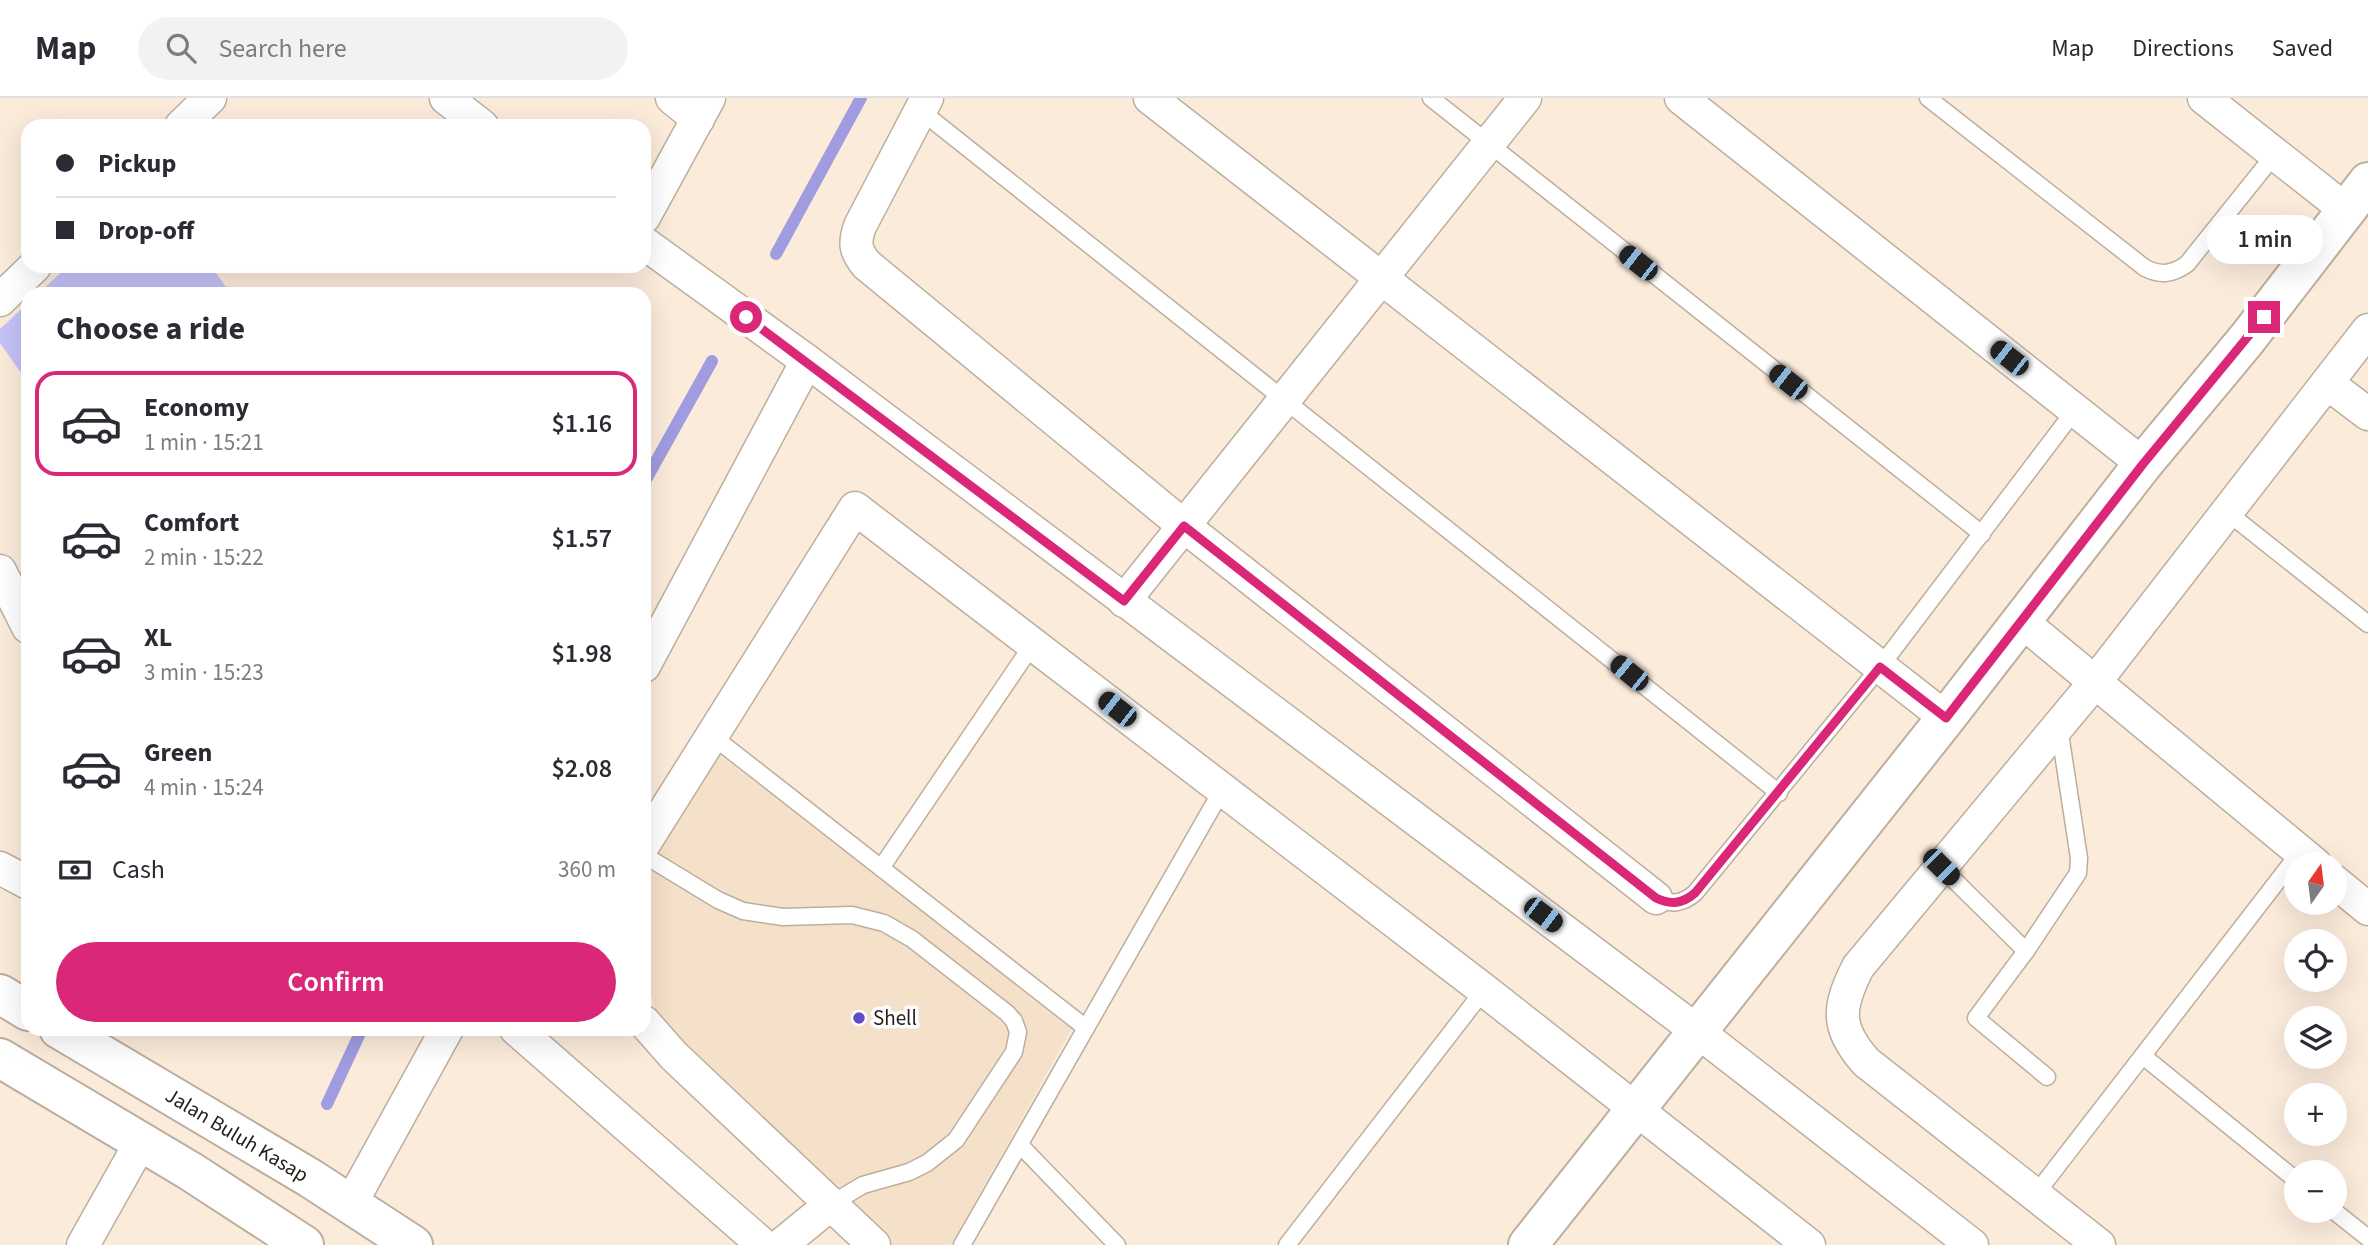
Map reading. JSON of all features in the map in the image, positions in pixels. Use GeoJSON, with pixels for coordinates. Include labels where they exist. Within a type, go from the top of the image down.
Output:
{"type":"FeatureCollection","features":[{"type":"Feature","properties":{"kind":"main road"},"geometry":{"type":"LineString","coordinates":[[1528,1245],[1946,718],[2143,464],[2247,339],[2357,196]]}},
{"type":"Feature","properties":{"kind":"main road"},"geometry":{"type":"LineString","coordinates":[[0,994],[21,1006]]}},
{"type":"Feature","properties":{"kind":"main road","name":"Jalan Buluh Kasap"},"geometry":{"type":"LineString","coordinates":[[71,1036],[310,1178],[413,1245]]}},
{"type":"Feature","properties":{"kind":"main road"},"geometry":{"type":"LineString","coordinates":[[0,1058],[190,1171],[293,1237]]}},
{"type":"Feature","properties":{"kind":"street"},"geometry":{"type":"LineString","coordinates":[[188,119],[210,98]]}},
{"type":"Feature","properties":{"kind":"street"},"geometry":{"type":"LineString","coordinates":[[446,98],[473,119]]}},
{"type":"Feature","properties":{"kind":"street"},"geometry":{"type":"LineString","coordinates":[[651,204],[704,109],[672,98]]}},
{"type":"Feature","properties":{"kind":"street"},"geometry":{"type":"LineString","coordinates":[[1150,98],[1946,718]]}},
{"type":"Feature","properties":{"kind":"street"},"geometry":{"type":"LineString","coordinates":[[1124,601],[1525,98]]}},
{"type":"Feature","properties":{"kind":"street"},"geometry":{"type":"LineString","coordinates":[[1681,98],[2143,464]]}},
{"type":"Feature","properties":{"kind":"street"},"geometry":{"type":"LineString","coordinates":[[2204,98],[2275,154],[2357,196]]}},
{"type":"Feature","properties":{"kind":"street"},"geometry":{"type":"LineString","coordinates":[[924,104],[860,226],[855,242],[858,254],[867,265],[1184,526],[1656,898]]}},
{"type":"Feature","properties":{"kind":"street"},"geometry":{"type":"LineString","coordinates":[[651,248],[807,361],[1697,1031],[1972,1245]]}},
{"type":"Feature","properties":{"kind":"street"},"geometry":{"type":"LineString","coordinates":[[0,300],[28,273]]}},
{"type":"Feature","properties":{"kind":"street"},"geometry":{"type":"LineString","coordinates":[[2099,1245],[1866,1062],[1845,1032],[1843,1000],[1858,967],[2095,682],[2368,330]]}},
{"type":"Feature","properties":{"kind":"street"},"geometry":{"type":"LineString","coordinates":[[651,653],[807,361]]}},
{"type":"Feature","properties":{"kind":"street"},"geometry":{"type":"LineString","coordinates":[[2327,383],[2368,414]]}},
{"type":"Feature","properties":{"kind":"street"},"geometry":{"type":"LineString","coordinates":[[651,833],[855,508],[1637,1108],[1809,1245]]}},
{"type":"Feature","properties":{"kind":"street"},"geometry":{"type":"LineString","coordinates":[[0,571],[14,611]]}},
{"type":"Feature","properties":{"kind":"street"},"geometry":{"type":"LineString","coordinates":[[2020,620],[2301,852]]}},
{"type":"Feature","properties":{"kind":"street"},"geometry":{"type":"LineString","coordinates":[[0,868],[21,879]]}},
{"type":"Feature","properties":{"kind":"street"},"geometry":{"type":"LineString","coordinates":[[2347,892],[2368,909]]}},
{"type":"Feature","properties":{"kind":"street"},"geometry":{"type":"LineString","coordinates":[[651,1030],[674,1056],[874,1245]]}},
{"type":"Feature","properties":{"kind":"street"},"geometry":{"type":"LineString","coordinates":[[350,1205],[443,1036]]}},
{"type":"Feature","properties":{"kind":"street"},"geometry":{"type":"LineString","coordinates":[[524,1036],[762,1245]]}},
{"type":"Feature","properties":{"kind":"street"},"geometry":{"type":"LineString","coordinates":[[83,1245],[141,1142]]}},
{"type":"Feature","properties":{"kind":"street"},"geometry":{"type":"LineString","coordinates":[[781,1245],[831,1204]]}},
{"type":"Feature","properties":{"kind":"lane"},"geometry":{"type":"LineString","coordinates":[[1431,98],[1982,534]]}},
{"type":"Feature","properties":{"kind":"lane"},"geometry":{"type":"LineString","coordinates":[[1928,98],[2145,268],[2155,273],[2178,271],[2187,264],[2275,154]]}},
{"type":"Feature","properties":{"kind":"lane"},"geometry":{"type":"LineString","coordinates":[[924,104],[1285,399],[1779,793]]}},
{"type":"Feature","properties":{"kind":"lane"},"geometry":{"type":"LineString","coordinates":[[1656,898],[1666,903],[1676,903],[1695,893],[1880,667],[2075,410]]}},
{"type":"Feature","properties":{"kind":"lane"},"geometry":{"type":"LineString","coordinates":[[2227,512],[2368,624]]}},
{"type":"Feature","properties":{"kind":"lane"},"geometry":{"type":"LineString","coordinates":[[881,868],[1033,644]]}},
{"type":"Feature","properties":{"kind":"lane"},"geometry":{"type":"LineString","coordinates":[[2047,1077],[1976,1018],[2026,951],[2074,878],[2079,866],[2059,726]]}},
{"type":"Feature","properties":{"kind":"lane"},"geometry":{"type":"LineString","coordinates":[[711,736],[1086,1028]]}},
{"type":"Feature","properties":{"kind":"lane"},"geometry":{"type":"LineString","coordinates":[[962,1245],[1222,790]]}},
{"type":"Feature","properties":{"kind":"lane"},"geometry":{"type":"LineString","coordinates":[[651,859],[718,900],[743,911],[769,916],[852,915],[884,923],[912,939],[1014,1021],[1018,1031],[1014,1052],[956,1140],[926,1163],[909,1172],[863,1185],[831,1204]]}},
{"type":"Feature","properties":{"kind":"lane"},"geometry":{"type":"LineString","coordinates":[[1941,867],[2026,951]]}},
{"type":"Feature","properties":{"kind":"lane"},"geometry":{"type":"LineString","coordinates":[[2035,1195],[2143,1056],[2284,887]]}},
{"type":"Feature","properties":{"kind":"lane"},"geometry":{"type":"LineString","coordinates":[[1287,1245],[1484,990]]}},
{"type":"Feature","properties":{"kind":"lane"},"geometry":{"type":"LineString","coordinates":[[2143,1056],[2284,1170]]}},
{"type":"Feature","properties":{"kind":"lane"},"geometry":{"type":"LineString","coordinates":[[1020,1145],[1117,1245]]}},
{"type":"Feature","properties":{"kind":"lane"},"geometry":{"type":"LineString","coordinates":[[2347,1221],[2368,1238]]}},
{"type":"Feature","properties":{"kind":"shaded area"},"geometry":{"type":"Polygon","coordinates":[[[60,273],[216,273],[226,287],[46,287],[60,273]]]}},
{"type":"Feature","properties":{"kind":"shaded area"},"geometry":{"type":"Polygon","coordinates":[[[21,310],[21,373],[0,343],[0,329],[21,310]]]}},
{"type":"Feature","properties":{"kind":"shaded area"},"geometry":{"type":"Polygon","coordinates":[[[716,752],[1072,1028],[951,1245],[891,1245],[692,1054],[657,1013],[651,995],[651,867],[656,848],[716,752]]]}},
{"type":"Feature","properties":{"kind":"waterway"},"geometry":{"type":"LineString","coordinates":[[776,254],[861,98]]}},
{"type":"Feature","properties":{"kind":"waterway"},"geometry":{"type":"LineString","coordinates":[[651,470],[712,361]]}},
{"type":"Feature","properties":{"kind":"waterway"},"geometry":{"type":"LineString","coordinates":[[327,1104],[359,1036]]}},
{"type":"Feature","properties":{"kind":"place","name":"Shell"},"geometry":{"type":"Point","coordinates":[859,1018]}},
{"type":"Feature","properties":{"kind":"route"},"geometry":{"type":"LineString","coordinates":[[746,317],[1124,601],[1184,526],[1656,898],[1666,903],[1686,900],[1695,893],[1880,667],[1946,718],[2143,464],[2264,317]]}}]}
